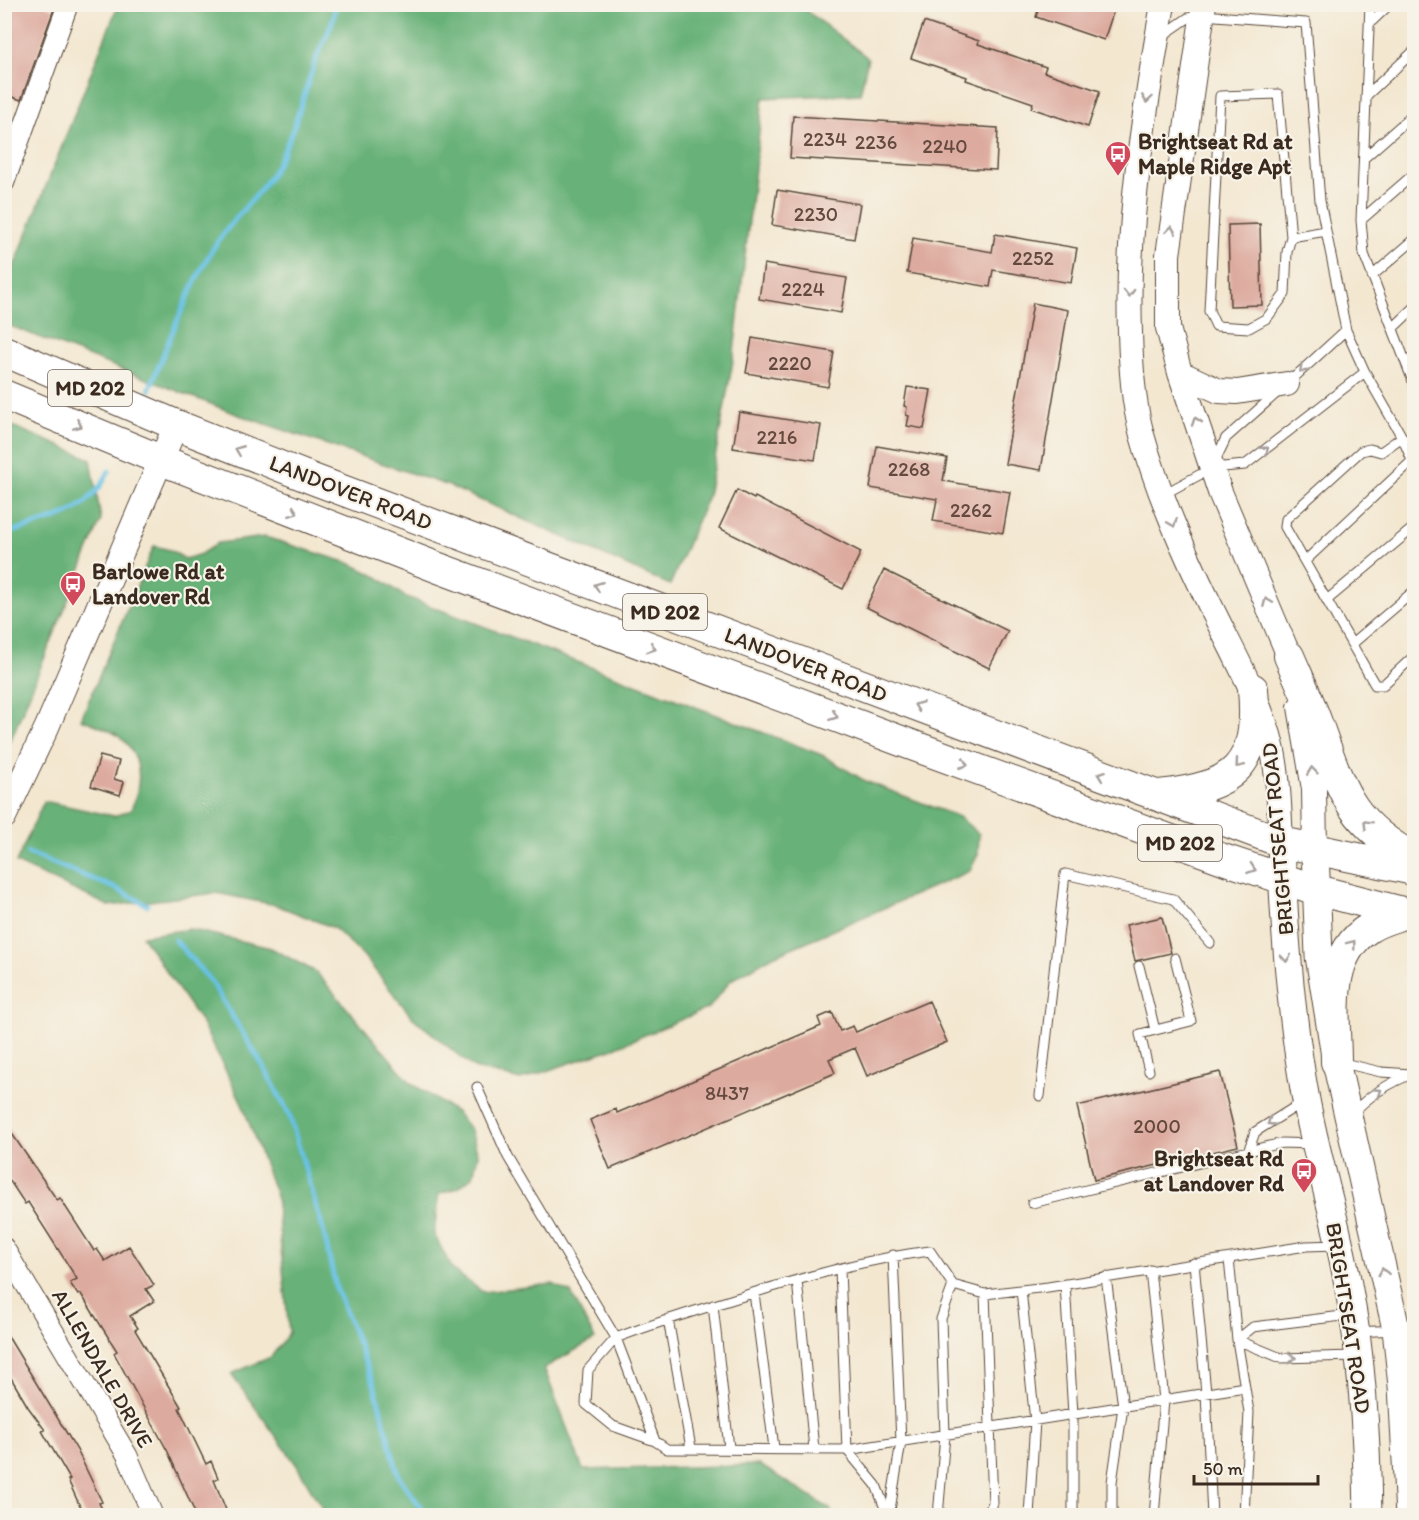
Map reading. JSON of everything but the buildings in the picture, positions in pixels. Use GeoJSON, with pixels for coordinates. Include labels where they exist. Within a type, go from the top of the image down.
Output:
{"type":"FeatureCollection","features":[{"type":"Feature","properties":{"kind":"main road","name":"LANDOVER ROAD"},"geometry":{"type":"LineString","coordinates":[[4,351],[176,425],[326,484],[1281,842],[1414,870]]}},
{"type":"Feature","properties":{"kind":"main road","name":"LANDOVER ROAD"},"geometry":{"type":"LineString","coordinates":[[4,395],[161,460],[447,572],[909,744],[1282,879],[1409,915]]}},
{"type":"Feature","properties":{"kind":"main road"},"geometry":{"type":"LineString","coordinates":[[1289,656],[1332,767],[1355,812],[1370,828],[1394,847],[1414,858]]}},
{"type":"Feature","properties":{"kind":"main road"},"geometry":{"type":"LineString","coordinates":[[1156,795],[1203,789],[1229,775],[1243,761],[1253,741],[1256,721],[1253,689]]}},
{"type":"Feature","properties":{"kind":"main road","name":"BRIGHTSEAT ROAD"},"geometry":{"type":"LineString","coordinates":[[1281,842],[1290,999],[1306,1100],[1340,1244],[1355,1334],[1367,1439],[1368,1515]]}},
{"type":"Feature","properties":{"kind":"main road","name":"BRIGHTSEAT ROAD"},"geometry":{"type":"LineString","coordinates":[[1315,850],[1319,956],[1336,1062],[1405,1329],[1402,1386],[1409,1515]]}},
{"type":"Feature","properties":{"kind":"main road"},"geometry":{"type":"LineString","coordinates":[[1336,1062],[1336,982],[1341,960],[1360,935],[1370,927],[1409,915]]}},
{"type":"Feature","properties":{"kind":"street"},"geometry":{"type":"LineString","coordinates":[[4,183],[13,131],[68,4]]}},
{"type":"Feature","properties":{"kind":"street","name":"BRIGHTSEAT ROAD"},"geometry":{"type":"LineString","coordinates":[[1163,4],[1139,160],[1128,270],[1134,396],[1142,434],[1161,495],[1210,606],[1253,689],[1269,736],[1275,765],[1281,842]]}},
{"type":"Feature","properties":{"kind":"street","name":"BRIGHTSEAT ROAD"},"geometry":{"type":"LineString","coordinates":[[1203,10],[1168,255],[1168,328],[1180,373],[1212,468],[1289,656],[1309,750],[1314,789],[1315,850]]}},
{"type":"Feature","properties":{"kind":"street"},"geometry":{"type":"LineString","coordinates":[[1180,373],[1218,391],[1237,392],[1287,384]]}},
{"type":"Feature","properties":{"kind":"street"},"geometry":{"type":"LineString","coordinates":[[4,817],[51,717],[176,425]]}},
{"type":"Feature","properties":{"kind":"street","name":"ALLENDALE DRIVE"},"geometry":{"type":"LineString","coordinates":[[4,1248],[127,1455],[153,1515]]}},
{"type":"Feature","properties":{"kind":"lane"},"geometry":{"type":"LineString","coordinates":[[1370,4],[1361,220],[1364,254],[1412,369],[1414,384]]}},
{"type":"Feature","properties":{"kind":"lane"},"geometry":{"type":"LineString","coordinates":[[1370,23],[1390,4]]}},
{"type":"Feature","properties":{"kind":"lane"},"geometry":{"type":"LineString","coordinates":[[1157,41],[1203,10],[1306,22],[1320,201],[1346,330],[1365,372],[1402,437],[1413,463],[1305,561]]}},
{"type":"Feature","properties":{"kind":"lane"},"geometry":{"type":"LineString","coordinates":[[1367,94],[1414,51]]}},
{"type":"Feature","properties":{"kind":"lane"},"geometry":{"type":"LineString","coordinates":[[1278,94],[1291,237],[1287,252],[1285,294],[1267,318],[1249,328],[1216,326],[1209,311],[1220,96],[1278,94]]}},
{"type":"Feature","properties":{"kind":"lane"},"geometry":{"type":"LineString","coordinates":[[1364,158],[1414,114]]}},
{"type":"Feature","properties":{"kind":"lane"},"geometry":{"type":"LineString","coordinates":[[1361,220],[1414,174]]}},
{"type":"Feature","properties":{"kind":"lane"},"geometry":{"type":"LineString","coordinates":[[1291,237],[1326,231]]}},
{"type":"Feature","properties":{"kind":"lane"},"geometry":{"type":"LineString","coordinates":[[1372,276],[1414,240]]}},
{"type":"Feature","properties":{"kind":"lane"},"geometry":{"type":"LineString","coordinates":[[1393,328],[1414,308]]}},
{"type":"Feature","properties":{"kind":"lane"},"geometry":{"type":"LineString","coordinates":[[1212,468],[1226,438],[1346,330]]}},
{"type":"Feature","properties":{"kind":"lane"},"geometry":{"type":"LineString","coordinates":[[1161,495],[1212,468],[1245,465],[1365,372]]}},
{"type":"Feature","properties":{"kind":"lane"},"geometry":{"type":"LineString","coordinates":[[1402,437],[1381,452],[1370,449],[1361,452],[1286,519],[1286,527],[1375,685],[1383,685],[1414,656]]}},
{"type":"Feature","properties":{"kind":"lane"},"geometry":{"type":"LineString","coordinates":[[1327,600],[1412,529]]}},
{"type":"Feature","properties":{"kind":"lane"},"geometry":{"type":"LineString","coordinates":[[1352,644],[1414,591]]}},
{"type":"Feature","properties":{"kind":"lane"},"geometry":{"type":"LineString","coordinates":[[1040,1096],[1065,874],[1173,899],[1210,943]]}},
{"type":"Feature","properties":{"kind":"lane"},"geometry":{"type":"LineString","coordinates":[[1149,1071],[1140,1034],[1191,1021],[1175,958]]}},
{"type":"Feature","properties":{"kind":"lane"},"geometry":{"type":"LineString","coordinates":[[1139,966],[1155,1030]]}},
{"type":"Feature","properties":{"kind":"lane"},"geometry":{"type":"LineString","coordinates":[[1336,1062],[1381,1072],[1414,1073]]}},
{"type":"Feature","properties":{"kind":"lane"},"geometry":{"type":"LineString","coordinates":[[1349,1118],[1362,1103],[1378,1091],[1414,1073]]}},
{"type":"Feature","properties":{"kind":"lane"},"geometry":{"type":"LineString","coordinates":[[477,1087],[508,1157],[616,1338],[655,1441]]}},
{"type":"Feature","properties":{"kind":"lane"},"geometry":{"type":"LineString","coordinates":[[1248,1152],[1255,1132],[1306,1100]]}},
{"type":"Feature","properties":{"kind":"lane"},"geometry":{"type":"LineString","coordinates":[[1032,1203],[1292,1142],[1316,1144]]}},
{"type":"Feature","properties":{"kind":"lane"},"geometry":{"type":"LineString","coordinates":[[1245,1387],[847,1450],[667,1449],[655,1441],[613,1426],[586,1404],[588,1370],[616,1338],[712,1305],[893,1255],[930,1251],[952,1285],[985,1294],[1065,1284],[1306,1246],[1340,1244]]}},
{"type":"Feature","properties":{"kind":"lane"},"geometry":{"type":"LineString","coordinates":[[889,1515],[901,1442],[893,1255]]}},
{"type":"Feature","properties":{"kind":"lane"},"geometry":{"type":"LineString","coordinates":[[1229,1259],[1237,1340],[1249,1412],[1244,1515]]}},
{"type":"Feature","properties":{"kind":"lane"},"geometry":{"type":"LineString","coordinates":[[1194,1263],[1206,1393],[1212,1515]]}},
{"type":"Feature","properties":{"kind":"lane"},"geometry":{"type":"LineString","coordinates":[[840,1269],[847,1450],[876,1485],[889,1515]]}},
{"type":"Feature","properties":{"kind":"lane"},"geometry":{"type":"LineString","coordinates":[[1150,1270],[1164,1400],[1154,1515]]}},
{"type":"Feature","properties":{"kind":"lane"},"geometry":{"type":"LineString","coordinates":[[1106,1277],[1122,1407],[1112,1482],[1112,1515]]}},
{"type":"Feature","properties":{"kind":"lane"},"geometry":{"type":"LineString","coordinates":[[797,1280],[814,1449]]}},
{"type":"Feature","properties":{"kind":"lane"},"geometry":{"type":"LineString","coordinates":[[1065,1284],[1073,1414],[1073,1515]]}},
{"type":"Feature","properties":{"kind":"lane"},"geometry":{"type":"LineString","coordinates":[[938,1515],[945,1435],[941,1319],[952,1285]]}},
{"type":"Feature","properties":{"kind":"lane"},"geometry":{"type":"LineString","coordinates":[[1021,1290],[1035,1421],[1029,1515]]}},
{"type":"Feature","properties":{"kind":"lane"},"geometry":{"type":"LineString","coordinates":[[754,1293],[774,1448]]}},
{"type":"Feature","properties":{"kind":"lane"},"geometry":{"type":"LineString","coordinates":[[985,1294],[988,1428],[993,1503],[987,1515]]}},
{"type":"Feature","properties":{"kind":"lane"},"geometry":{"type":"LineString","coordinates":[[712,1305],[729,1448]]}},
{"type":"Feature","properties":{"kind":"lane"},"geometry":{"type":"LineString","coordinates":[[668,1319],[691,1448]]}},
{"type":"Feature","properties":{"kind":"lane"},"geometry":{"type":"LineString","coordinates":[[1237,1340],[1252,1327],[1355,1334],[1405,1329]]}},
{"type":"Feature","properties":{"kind":"lane"},"geometry":{"type":"LineString","coordinates":[[1237,1340],[1281,1358],[1355,1334]]}},
{"type":"Feature","properties":{"kind":"green space"},"geometry":{"type":"Polygon","coordinates":[[[118,5],[799,5],[868,58],[860,94],[763,98],[733,361],[708,496],[670,585],[449,486],[239,415],[5,324],[5,289],[118,5]]]}},
{"type":"Feature","properties":{"kind":"green space"},"geometry":{"type":"Polygon","coordinates":[[[5,423],[91,459],[101,520],[5,754],[5,423]]]}},
{"type":"Feature","properties":{"kind":"green space"},"geometry":{"type":"Polygon","coordinates":[[[265,537],[349,563],[376,576],[404,596],[822,755],[865,781],[959,817],[979,834],[978,854],[970,871],[773,956],[731,980],[709,1008],[614,1048],[520,1080],[474,1068],[412,1017],[363,955],[334,928],[276,905],[216,893],[109,906],[16,863],[44,801],[114,816],[131,810],[138,781],[133,753],[116,734],[81,719],[154,546],[170,550],[185,559],[201,554],[218,543],[265,537]]]}},
{"type":"Feature","properties":{"kind":"green space"},"geometry":{"type":"Polygon","coordinates":[[[189,929],[271,948],[316,972],[411,1083],[456,1112],[471,1130],[478,1155],[473,1176],[458,1188],[439,1194],[434,1234],[453,1270],[483,1292],[553,1284],[571,1293],[595,1339],[544,1368],[583,1470],[760,1465],[830,1509],[833,1515],[326,1515],[296,1464],[231,1374],[271,1357],[289,1333],[276,1196],[241,1101],[201,1022],[142,936],[189,929]]]}},
{"type":"Feature","properties":{"kind":"waterway"},"geometry":{"type":"LineString","coordinates":[[149,390],[184,306],[208,257],[227,229],[264,185],[281,156],[330,27],[336,4]]}},
{"type":"Feature","properties":{"kind":"waterway"},"geometry":{"type":"LineString","coordinates":[[4,534],[51,520],[78,508],[90,499],[109,471]]}},
{"type":"Feature","properties":{"kind":"waterway"},"geometry":{"type":"LineString","coordinates":[[28,853],[115,888],[147,905]]}},
{"type":"Feature","properties":{"kind":"waterway"},"geometry":{"type":"LineString","coordinates":[[175,940],[210,980],[265,1069],[289,1114],[323,1229],[336,1288],[374,1384],[399,1477],[427,1516]]}},
{"type":"Feature","properties":{"kind":"place","name":"Brightseat Rd at Maple Ridge Apt"},"geometry":{"type":"Point","coordinates":[1118,177]}},
{"type":"Feature","properties":{"kind":"place","name":"Barlowe Rd at Landover Rd"},"geometry":{"type":"Point","coordinates":[73,607]}},
{"type":"Feature","properties":{"kind":"place","name":"Brightseat Rd at Landover Rd"},"geometry":{"type":"Point","coordinates":[1304,1194]}}]}
